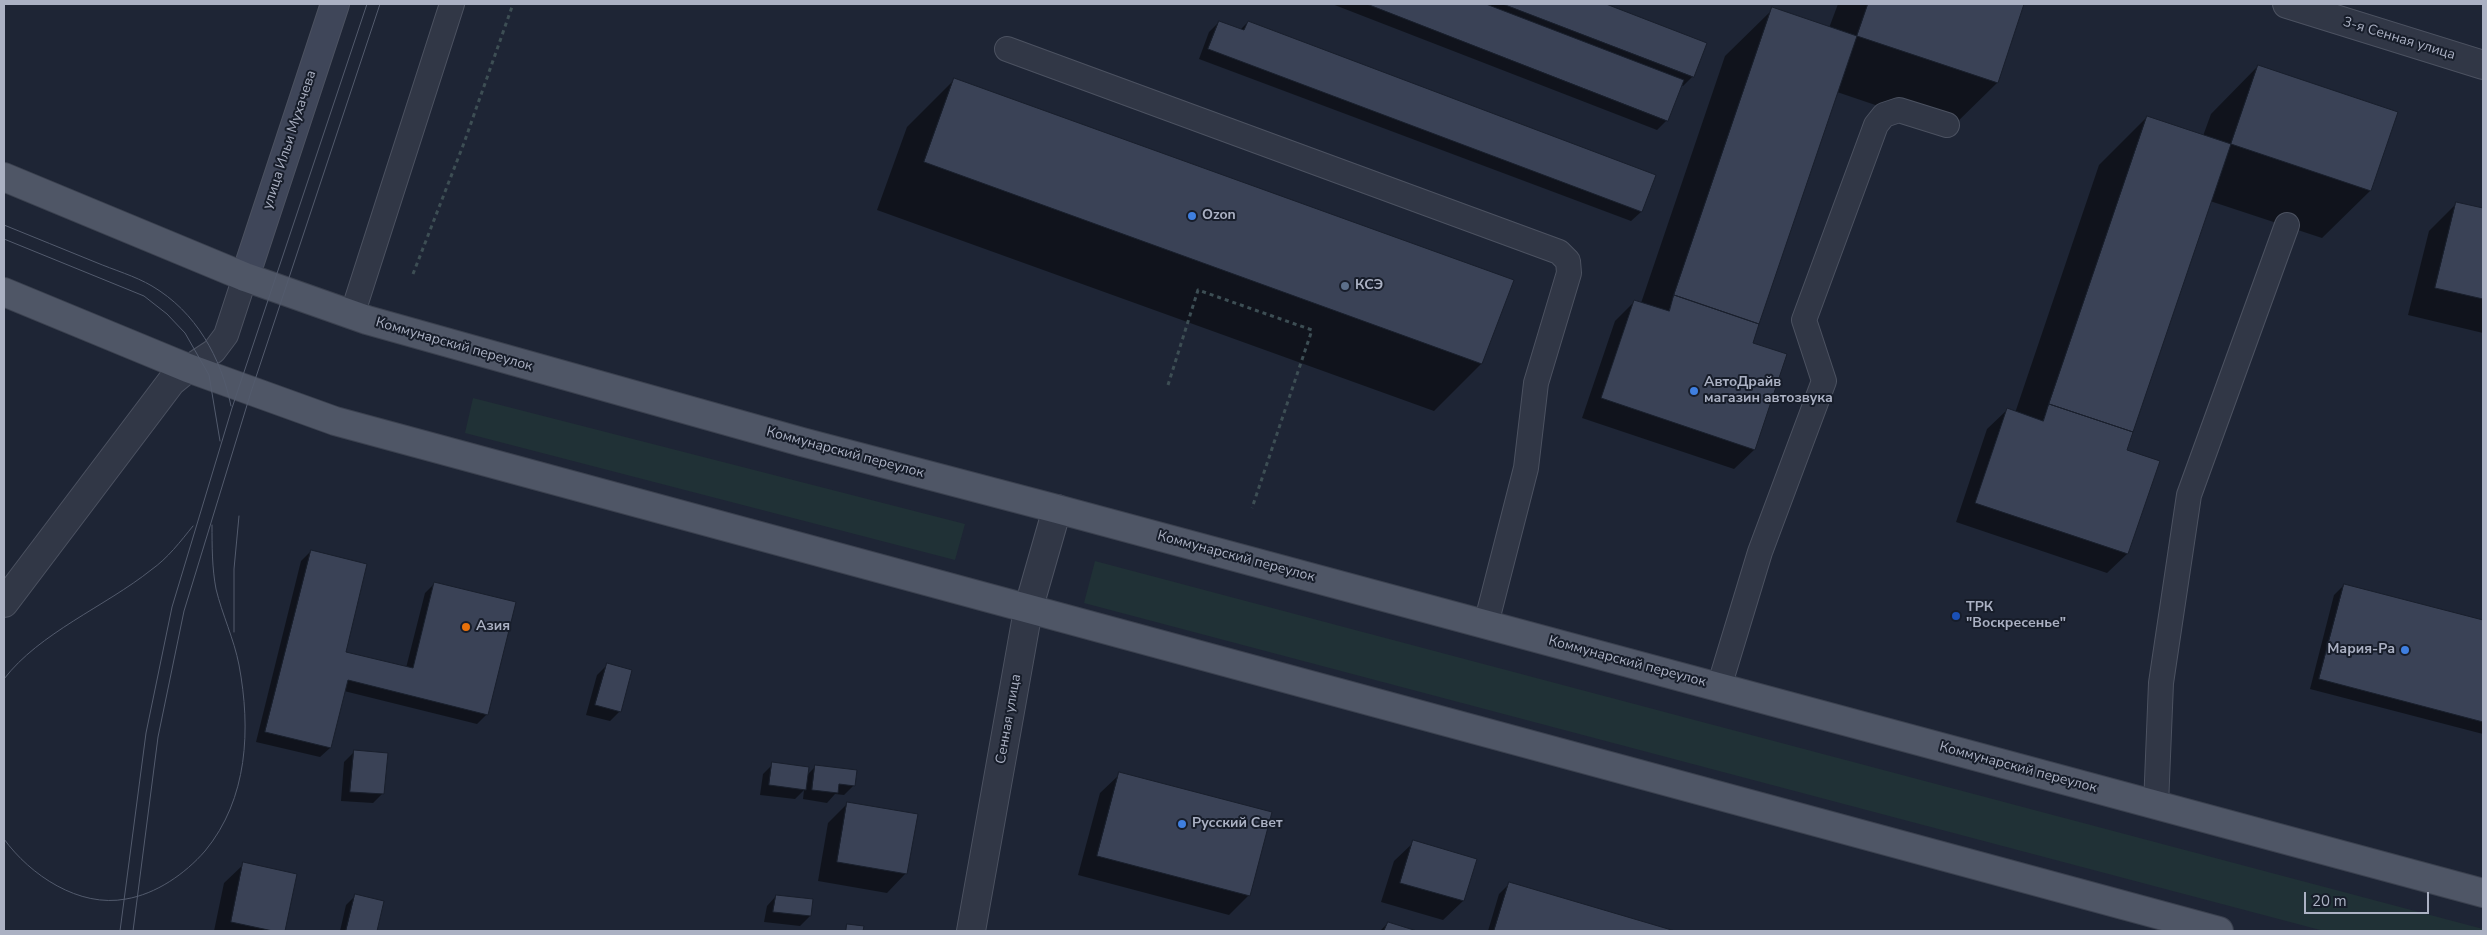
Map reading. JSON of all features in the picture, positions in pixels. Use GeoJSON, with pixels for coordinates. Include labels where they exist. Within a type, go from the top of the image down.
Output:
{"type":"FeatureCollection","features":[{"type":"Feature","properties":{"kind":"main road","name":"улица Ильи Мухачева"},"geometry":{"type":"LineString","coordinates":[[245,277],[335,4]]}},
{"type":"Feature","properties":{"kind":"main road","name":"Коммунарский переулок"},"geometry":{"type":"LineString","coordinates":[[4,177],[245,277],[352,315],[802,442],[1057,508],[2483,893]]}},
{"type":"Feature","properties":{"kind":"main road"},"geometry":{"type":"LineString","coordinates":[[4,292],[188,368],[335,421],[2219,931]]}},
{"type":"Feature","properties":{"kind":"street","name":"3-я Сенная улица"},"geometry":{"type":"LineString","coordinates":[[2287,4],[2483,65]]}},
{"type":"Feature","properties":{"kind":"street"},"geometry":{"type":"LineString","coordinates":[[4,603],[166,389],[188,368]]}},
{"type":"Feature","properties":{"kind":"street","name":"Сенная улица"},"geometry":{"type":"LineString","coordinates":[[971,931],[1028,610],[1057,508]]}},
{"type":"Feature","properties":{"kind":"lane"},"geometry":{"type":"LineString","coordinates":[[352,315],[452,4]]}},
{"type":"Feature","properties":{"kind":"lane"},"geometry":{"type":"LineString","coordinates":[[1008,49],[1559,252],[1568,261],[1569,273],[1536,383],[1526,468],[1486,624]]}},
{"type":"Feature","properties":{"kind":"lane"},"geometry":{"type":"LineString","coordinates":[[1719,687],[1760,552],[1824,381],[1804,320],[1876,125],[1884,115],[1899,110],[1947,125]]}},
{"type":"Feature","properties":{"kind":"lane"},"geometry":{"type":"LineString","coordinates":[[2156,805],[2161,683],[2189,495],[2287,225]]}},
{"type":"Feature","properties":{"kind":"lane"},"geometry":{"type":"LineString","coordinates":[[188,368],[214,351],[226,335],[245,277]]}},
{"type":"Feature","properties":{"kind":"path"},"geometry":{"type":"LineString","coordinates":[[413,274],[464,144],[513,4]]}},
{"type":"Feature","properties":{"kind":"path"},"geometry":{"type":"LineString","coordinates":[[1168,385],[1198,290],[1312,330],[1252,508]]}},
{"type":"Feature","properties":{"kind":"shaded area"},"geometry":{"type":"Polygon","coordinates":[[[473,398],[965,524],[955,560],[465,433],[473,398]]]}},
{"type":"Feature","properties":{"kind":"shaded area"},"geometry":{"type":"Polygon","coordinates":[[[1095,561],[2483,929],[2483,931],[2324,931],[1084,603],[1095,561]]]}},
{"type":"Feature","properties":{"kind":"building"},"geometry":{"type":"Polygon","coordinates":[[[1367,4],[1486,4],[1684,80],[1668,121],[1367,4]]]}},
{"type":"Feature","properties":{"kind":"building"},"geometry":{"type":"Polygon","coordinates":[[[1503,4],[1606,4],[1707,43],[1694,77],[1503,4]]]}},
{"type":"Feature","properties":{"kind":"building"},"geometry":{"type":"Polygon","coordinates":[[[1868,4],[2024,4],[1998,83],[1857,36],[1868,4]]]}},
{"type":"Feature","properties":{"kind":"building"},"geometry":{"type":"Polygon","coordinates":[[[1772,7],[1857,36],[1759,324],[1674,295],[1772,7]]]}},
{"type":"Feature","properties":{"kind":"building"},"geometry":{"type":"Polygon","coordinates":[[[1219,21],[1244,30],[1248,21],[1656,175],[1642,212],[1208,49],[1219,21]]]}},
{"type":"Feature","properties":{"kind":"building"},"geometry":{"type":"Polygon","coordinates":[[[2258,65],[2398,112],[2371,191],[2231,144],[2258,65]]]}},
{"type":"Feature","properties":{"kind":"building"},"geometry":{"type":"Polygon","coordinates":[[[954,78],[1514,280],[1482,364],[924,162],[954,78]]]}},
{"type":"Feature","properties":{"kind":"building"},"geometry":{"type":"Polygon","coordinates":[[[2147,116],[2231,144],[2133,432],[2049,404],[2147,116]]]}},
{"type":"Feature","properties":{"kind":"building"},"geometry":{"type":"Polygon","coordinates":[[[2456,202],[2483,208],[2483,299],[2435,288],[2456,202]]]}},
{"type":"Feature","properties":{"kind":"building"},"geometry":{"type":"Polygon","coordinates":[[[1674,295],[1759,324],[1753,343],[1787,354],[1755,450],[1601,398],[1634,300],[1669,311],[1674,295]]]}},
{"type":"Feature","properties":{"kind":"building"},"geometry":{"type":"Polygon","coordinates":[[[2049,404],[2133,432],[2127,450],[2160,461],[2128,554],[1975,503],[2007,408],[2043,421],[2049,404]]]}},
{"type":"Feature","properties":{"kind":"building","name":"Азия"},"geometry":{"type":"Polygon","coordinates":[[[311,550],[367,564],[346,652],[413,668],[434,582],[516,602],[488,715],[348,680],[331,748],[265,732],[311,550]]]}},
{"type":"Feature","properties":{"kind":"building","name":"Мария-Ра"},"geometry":{"type":"Polygon","coordinates":[[[2344,584],[2483,620],[2483,722],[2319,679],[2344,584]]]}},
{"type":"Feature","properties":{"kind":"building"},"geometry":{"type":"Polygon","coordinates":[[[607,663],[632,670],[621,712],[595,705],[607,663]]]}},
{"type":"Feature","properties":{"kind":"building"},"geometry":{"type":"Polygon","coordinates":[[[354,750],[388,753],[384,794],[350,792],[354,750]]]}},
{"type":"Feature","properties":{"kind":"building"},"geometry":{"type":"Polygon","coordinates":[[[772,762],[809,767],[806,790],[769,785],[772,762]]]}},
{"type":"Feature","properties":{"kind":"building"},"geometry":{"type":"Polygon","coordinates":[[[815,765],[857,770],[855,786],[839,784],[838,793],[812,790],[815,765]]]}},
{"type":"Feature","properties":{"kind":"building"},"geometry":{"type":"Polygon","coordinates":[[[1119,772],[1272,812],[1250,896],[1097,856],[1119,772]]]}},
{"type":"Feature","properties":{"kind":"building"},"geometry":{"type":"Polygon","coordinates":[[[847,802],[918,814],[907,874],[837,862],[847,802]]]}},
{"type":"Feature","properties":{"kind":"building"},"geometry":{"type":"Polygon","coordinates":[[[1413,840],[1477,859],[1464,901],[1400,883],[1413,840]]]}},
{"type":"Feature","properties":{"kind":"building"},"geometry":{"type":"Polygon","coordinates":[[[243,862],[297,874],[285,931],[273,931],[231,922],[243,862]]]}},
{"type":"Feature","properties":{"kind":"building"},"geometry":{"type":"Polygon","coordinates":[[[1509,882],[1675,931],[1494,931],[1509,882]]]}},
{"type":"Feature","properties":{"kind":"building"},"geometry":{"type":"Polygon","coordinates":[[[355,894],[384,901],[377,931],[346,931],[355,894]]]}},
{"type":"Feature","properties":{"kind":"building"},"geometry":{"type":"Polygon","coordinates":[[[776,895],[813,899],[811,916],[773,912],[776,895]]]}},
{"type":"Feature","properties":{"kind":"building"},"geometry":{"type":"Polygon","coordinates":[[[1388,922],[1417,931],[1384,931],[1388,922]]]}},
{"type":"Feature","properties":{"kind":"building"},"geometry":{"type":"Polygon","coordinates":[[[847,924],[864,926],[863,931],[846,931],[847,924]]]}},
{"type":"Feature","properties":{"kind":"tram line"},"geometry":{"type":"LineString","coordinates":[[120,931],[146,733],[172,607],[232,408],[367,4]]}},
{"type":"Feature","properties":{"kind":"tram line"},"geometry":{"type":"LineString","coordinates":[[133,931],[158,737],[184,611],[251,392],[380,4]]}},
{"type":"Feature","properties":{"kind":"tram line"},"geometry":{"type":"LineString","coordinates":[[4,225],[139,279],[168,297],[194,322],[204,337],[221,370],[231,406]]}},
{"type":"Feature","properties":{"kind":"tram line"},"geometry":{"type":"LineString","coordinates":[[4,239],[144,296],[167,314],[185,333],[209,375],[220,441]]}},
{"type":"Feature","properties":{"kind":"tram line"},"geometry":{"type":"LineString","coordinates":[[234,632],[234,569],[239,516]]}},
{"type":"Feature","properties":{"kind":"tram line"},"geometry":{"type":"LineString","coordinates":[[4,839],[27,865],[57,886],[91,898],[108,900],[126,899],[148,893],[169,882],[188,868],[205,851],[219,831],[230,809],[238,786],[243,762],[245,714],[237,655],[216,589],[212,525]]}},
{"type":"Feature","properties":{"kind":"tram line"},"geometry":{"type":"LineString","coordinates":[[4,679],[35,648],[157,565],[174,550],[193,526]]}},
{"type":"Feature","properties":{"kind":"place","name":"Ozon"},"geometry":{"type":"Point","coordinates":[1192,216]}},
{"type":"Feature","properties":{"kind":"place","name":"КСЭ"},"geometry":{"type":"Point","coordinates":[1345,286]}},
{"type":"Feature","properties":{"kind":"place","name":"АвтоДрайв магазин автозвука"},"geometry":{"type":"Point","coordinates":[1694,391]}},
{"type":"Feature","properties":{"kind":"place","name":"ТРК \"Воскресенье\""},"geometry":{"type":"Point","coordinates":[1956,616]}},
{"type":"Feature","properties":{"kind":"place","name":"Азия"},"geometry":{"type":"Point","coordinates":[466,627]}},
{"type":"Feature","properties":{"kind":"place","name":"Мария-Ра"},"geometry":{"type":"Point","coordinates":[2405,650]}},
{"type":"Feature","properties":{"kind":"place","name":"Русский Свет"},"geometry":{"type":"Point","coordinates":[1182,824]}}]}
